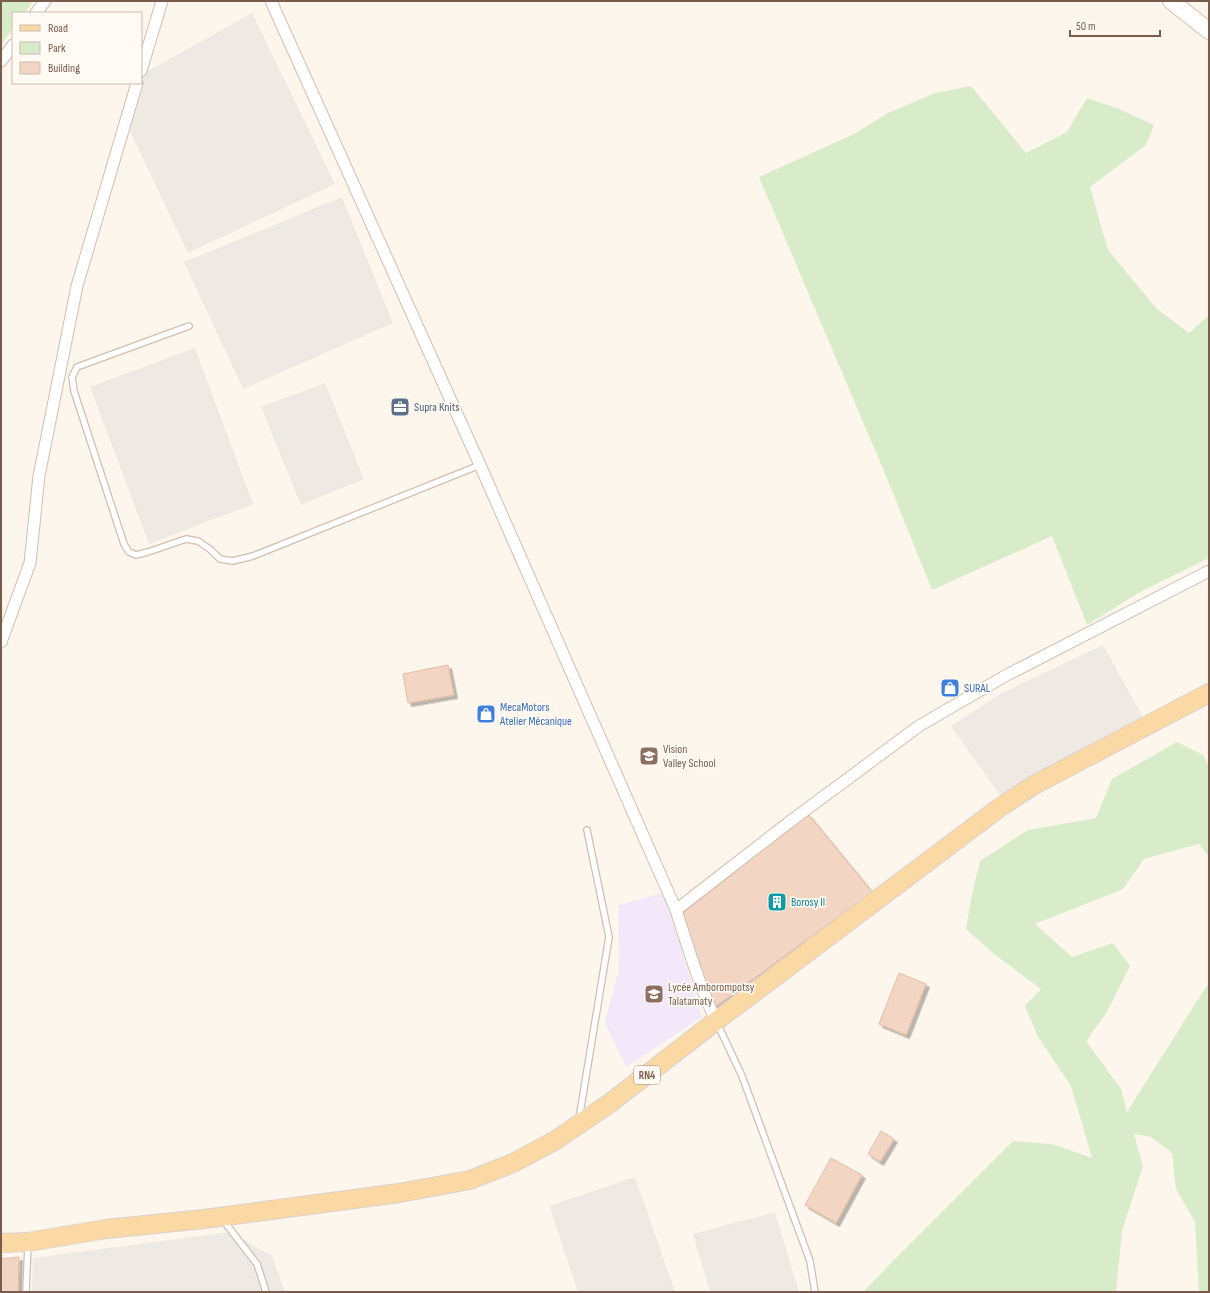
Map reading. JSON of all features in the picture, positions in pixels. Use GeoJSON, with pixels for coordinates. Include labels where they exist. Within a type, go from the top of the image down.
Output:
{"type":"FeatureCollection","features":[{"type":"Feature","properties":{"kind":"main road"},"geometry":{"type":"LineString","coordinates":[[1172,1],[1209,31]]}},
{"type":"Feature","properties":{"kind":"main road","name":"RN4"},"geometry":{"type":"LineString","coordinates":[[1,1243],[28,1242],[106,1229],[220,1217],[399,1193],[470,1180],[513,1163],[556,1140],[610,1103],[716,1021],[999,808],[1034,785],[1209,693]]}},
{"type":"Feature","properties":{"kind":"street"},"geometry":{"type":"LineString","coordinates":[[37,12],[45,1]]}},
{"type":"Feature","properties":{"kind":"street"},"geometry":{"type":"LineString","coordinates":[[142,68],[162,1]]}},
{"type":"Feature","properties":{"kind":"street"},"geometry":{"type":"LineString","coordinates":[[271,1],[480,465],[676,910],[700,983],[716,1021]]}},
{"type":"Feature","properties":{"kind":"street"},"geometry":{"type":"LineString","coordinates":[[1,61],[12,46]]}},
{"type":"Feature","properties":{"kind":"street"},"geometry":{"type":"LineString","coordinates":[[1,642],[30,564],[39,476],[77,286],[137,84]]}},
{"type":"Feature","properties":{"kind":"street"},"geometry":{"type":"LineString","coordinates":[[676,910],[794,819],[919,726],[1005,676],[1209,571]]}},
{"type":"Feature","properties":{"kind":"lane"},"geometry":{"type":"LineString","coordinates":[[188,326],[76,367],[72,377],[74,391],[124,544],[129,552],[136,555],[186,539],[198,541],[211,550],[220,559],[233,561],[252,556],[480,465]]}},
{"type":"Feature","properties":{"kind":"lane"},"geometry":{"type":"LineString","coordinates":[[578,1125],[609,937],[587,830]]}},
{"type":"Feature","properties":{"kind":"lane"},"geometry":{"type":"LineString","coordinates":[[716,1021],[742,1076],[808,1254],[815,1292]]}},
{"type":"Feature","properties":{"kind":"lane"},"geometry":{"type":"LineString","coordinates":[[220,1217],[257,1264],[266,1292]]}},
{"type":"Feature","properties":{"kind":"lane"},"geometry":{"type":"LineString","coordinates":[[26,1292],[28,1242]]}},
{"type":"Feature","properties":{"kind":"shaded area"},"geometry":{"type":"Polygon","coordinates":[[[252,13],[335,184],[188,253],[126,123],[141,84],[142,84],[142,74],[252,13]]]}},
{"type":"Feature","properties":{"kind":"shaded area"},"geometry":{"type":"Polygon","coordinates":[[[342,197],[393,323],[243,389],[184,262],[342,197]]]}},
{"type":"Feature","properties":{"kind":"shaded area"},"geometry":{"type":"Polygon","coordinates":[[[195,348],[253,504],[149,544],[90,387],[195,348]]]}},
{"type":"Feature","properties":{"kind":"shaded area"},"geometry":{"type":"Polygon","coordinates":[[[325,383],[364,479],[301,505],[261,407],[325,383]]]}},
{"type":"Feature","properties":{"kind":"shaded area"},"geometry":{"type":"Polygon","coordinates":[[[1103,645],[1144,719],[1003,800],[951,726],[1002,693],[1103,645]]]}},
{"type":"Feature","properties":{"kind":"shaded area","name":"Lycée Amborompotsy Talatamaty"},"geometry":{"type":"Polygon","coordinates":[[[664,893],[702,1017],[626,1067],[605,1023],[619,969],[618,905],[664,893]]]}},
{"type":"Feature","properties":{"kind":"shaded area"},"geometry":{"type":"Polygon","coordinates":[[[635,1177],[675,1292],[578,1292],[549,1206],[635,1177]]]}},
{"type":"Feature","properties":{"kind":"shaded area"},"geometry":{"type":"Polygon","coordinates":[[[775,1212],[799,1292],[710,1292],[693,1234],[775,1212]]]}},
{"type":"Feature","properties":{"kind":"shaded area"},"geometry":{"type":"Polygon","coordinates":[[[230,1232],[272,1256],[285,1292],[32,1292],[33,1258],[230,1232]]]}},
{"type":"Feature","properties":{"kind":"green space"},"geometry":{"type":"Polygon","coordinates":[[[1,1],[33,1],[26,12],[12,12],[12,30],[1,45],[1,1]]]}},
{"type":"Feature","properties":{"kind":"green space"},"geometry":{"type":"Polygon","coordinates":[[[971,86],[1026,153],[1067,132],[1087,98],[1119,109],[1154,125],[1146,145],[1090,187],[1108,250],[1156,308],[1189,333],[1209,315],[1209,558],[1140,592],[1087,625],[1052,536],[932,590],[886,476],[759,177],[854,134],[888,113],[935,93],[971,86]]]}},
{"type":"Feature","properties":{"kind":"green space"},"geometry":{"type":"Polygon","coordinates":[[[1177,742],[1203,755],[1209,766],[1209,857],[1199,844],[1144,859],[1123,889],[1035,924],[1072,957],[1113,943],[1130,966],[1107,1012],[1086,1041],[1121,1089],[1127,1112],[1209,982],[1209,1292],[1199,1292],[1195,1222],[1176,1189],[1172,1153],[1151,1137],[1134,1134],[1143,1166],[1122,1231],[1116,1292],[863,1292],[1013,1141],[1052,1144],[1092,1158],[1071,1086],[1037,1035],[1025,1006],[1041,989],[994,954],[966,929],[971,899],[980,861],[1028,830],[1096,818],[1112,779],[1177,742]]]}},
{"type":"Feature","properties":{"kind":"building"},"geometry":{"type":"Polygon","coordinates":[[[448,665],[454,695],[408,703],[403,674],[448,665]]]}},
{"type":"Feature","properties":{"kind":"building","name":"Borosy II"},"geometry":{"type":"Polygon","coordinates":[[[808,814],[872,892],[715,1007],[707,998],[683,913],[808,814]]]}},
{"type":"Feature","properties":{"kind":"building"},"geometry":{"type":"Polygon","coordinates":[[[899,973],[926,984],[906,1035],[879,1024],[899,973]]]}},
{"type":"Feature","properties":{"kind":"building"},"geometry":{"type":"Polygon","coordinates":[[[881,1131],[894,1139],[880,1162],[868,1154],[881,1131]]]}},
{"type":"Feature","properties":{"kind":"building"},"geometry":{"type":"Polygon","coordinates":[[[831,1158],[862,1175],[836,1223],[805,1205],[831,1158]]]}},
{"type":"Feature","properties":{"kind":"building"},"geometry":{"type":"Polygon","coordinates":[[[19,1257],[18,1292],[1,1292],[1,1259],[19,1257]]]}},
{"type":"Feature","properties":{"kind":"place","name":"Supra Knits"},"geometry":{"type":"Point","coordinates":[400,407]}},
{"type":"Feature","properties":{"kind":"place","name":"SURAL"},"geometry":{"type":"Point","coordinates":[950,688]}},
{"type":"Feature","properties":{"kind":"place","name":"MecaMotors Atelier Mécanique"},"geometry":{"type":"Point","coordinates":[486,714]}},
{"type":"Feature","properties":{"kind":"place","name":"Vision Valley School"},"geometry":{"type":"Point","coordinates":[649,756]}},
{"type":"Feature","properties":{"kind":"place","name":"Borosy II"},"geometry":{"type":"Point","coordinates":[777,902]}},
{"type":"Feature","properties":{"kind":"place","name":"Lycée Amborompotsy Talatamaty"},"geometry":{"type":"Point","coordinates":[654,994]}}]}
